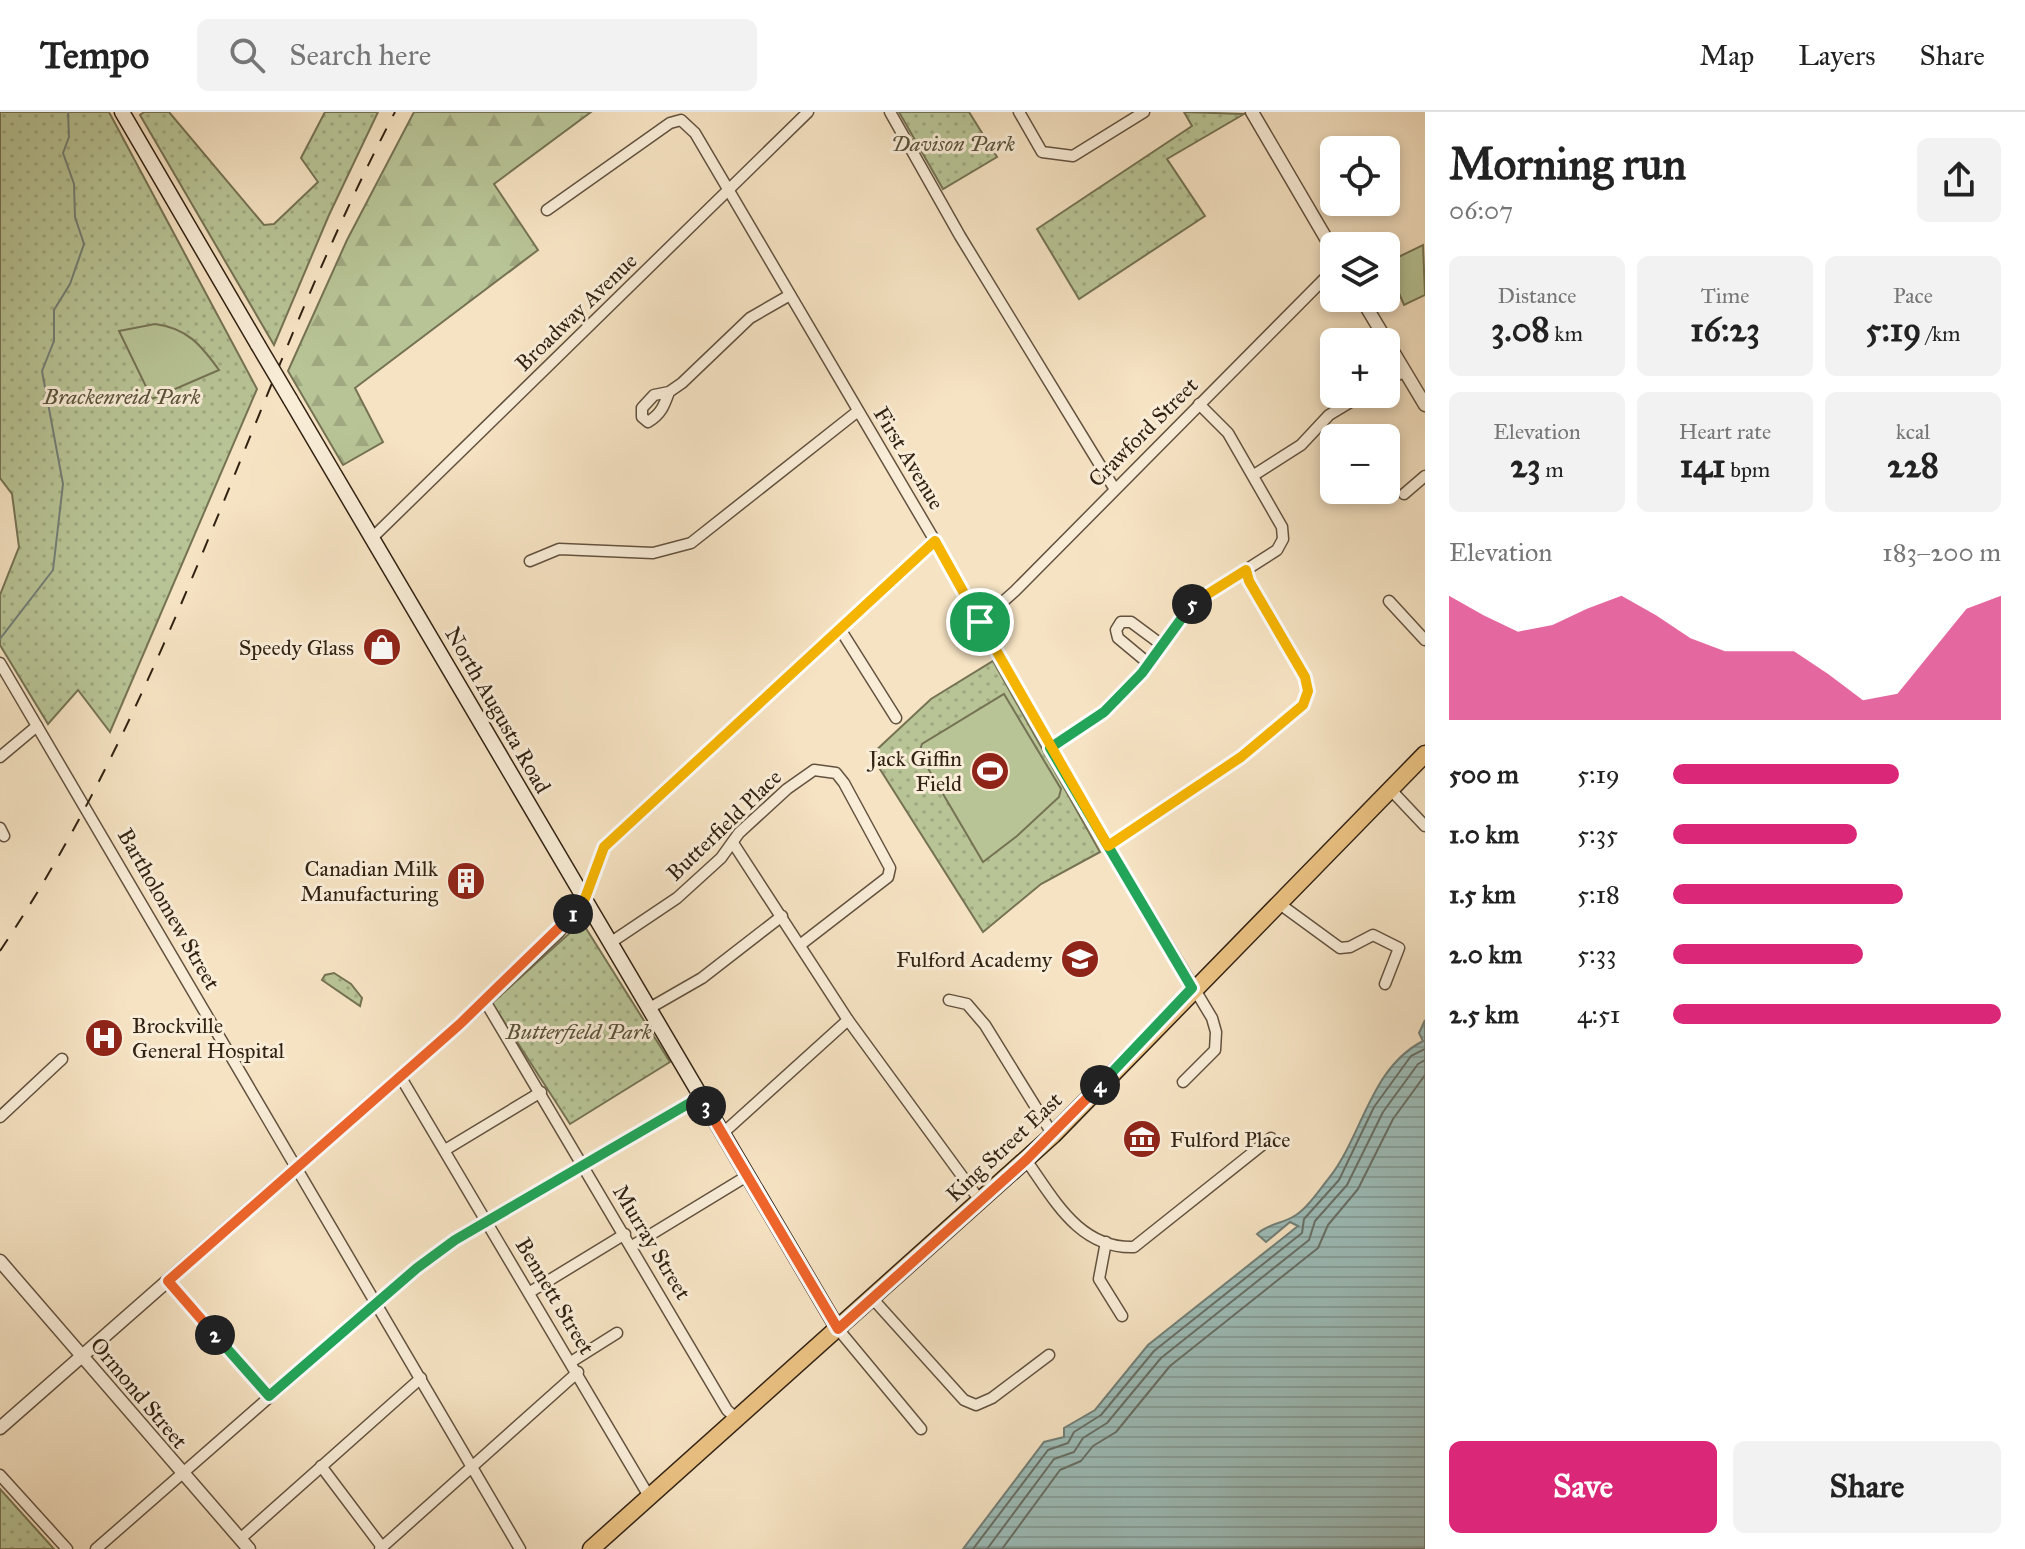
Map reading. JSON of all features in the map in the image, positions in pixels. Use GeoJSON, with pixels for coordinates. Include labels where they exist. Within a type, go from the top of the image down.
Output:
{"type":"FeatureCollection","features":[{"type":"Feature","properties":{"kind":"main road","name":"North Augusta Road"},"geometry":{"type":"LineString","coordinates":[[122,112],[838,1329]]}},
{"type":"Feature","properties":{"kind":"main road","name":"King Street East"},"geometry":{"type":"LineString","coordinates":[[591,1549],[1053,1135],[1192,988],[1425,754]]}},
{"type":"Feature","properties":{"kind":"street","name":"Broadway Avenue"},"geometry":{"type":"LineString","coordinates":[[371,539],[808,112]]}},
{"type":"Feature","properties":{"kind":"street"},"geometry":{"type":"LineString","coordinates":[[890,112],[960,236],[1114,488]]}},
{"type":"Feature","properties":{"kind":"street"},"geometry":{"type":"LineString","coordinates":[[1019,112],[1042,152],[1058,157],[1073,156],[1144,112]]}},
{"type":"Feature","properties":{"kind":"street"},"geometry":{"type":"LineString","coordinates":[[1252,112],[1322,232]]}},
{"type":"Feature","properties":{"kind":"street","name":"First Avenue"},"geometry":{"type":"LineString","coordinates":[[547,210],[670,123],[680,120],[695,133],[935,541],[1050,748],[1212,1018],[1216,1032],[1215,1050],[1183,1082]]}},
{"type":"Feature","properties":{"kind":"street","name":"Crawford Street"},"geometry":{"type":"LineString","coordinates":[[980,622],[1015,591],[1320,283]]}},
{"type":"Feature","properties":{"kind":"street"},"geometry":{"type":"LineString","coordinates":[[669,392],[750,318],[790,295]]}},
{"type":"Feature","properties":{"kind":"street"},"geometry":{"type":"LineString","coordinates":[[1369,312],[1425,405]]}},
{"type":"Feature","properties":{"kind":"street"},"geometry":{"type":"LineString","coordinates":[[1400,374],[1405,371]]}},
{"type":"Feature","properties":{"kind":"street"},"geometry":{"type":"LineString","coordinates":[[1050,748],[1104,712],[1148,663],[1194,603],[1277,550],[1283,539],[1282,527],[1228,433],[1199,404]]}},
{"type":"Feature","properties":{"kind":"street"},"geometry":{"type":"LineString","coordinates":[[1254,475],[1301,445],[1329,415],[1341,408]]}},
{"type":"Feature","properties":{"kind":"street"},"geometry":{"type":"LineString","coordinates":[[530,561],[559,549],[653,553],[691,543],[858,411]]}},
{"type":"Feature","properties":{"kind":"street"},"geometry":{"type":"LineString","coordinates":[[1404,494],[1425,476]]}},
{"type":"Feature","properties":{"kind":"street"},"geometry":{"type":"LineString","coordinates":[[0,1428],[485,1001],[558,932],[584,901],[604,847],[935,541]]}},
{"type":"Feature","properties":{"kind":"street"},"geometry":{"type":"LineString","coordinates":[[1108,846],[1241,757],[1303,705],[1308,691],[1305,677],[1249,581],[1246,570]]}},
{"type":"Feature","properties":{"kind":"street"},"geometry":{"type":"LineString","coordinates":[[1389,601],[1425,640]]}},
{"type":"Feature","properties":{"kind":"street"},"geometry":{"type":"LineString","coordinates":[[1148,663],[1118,638],[1116,630],[1121,622],[1131,622],[1162,645]]}},
{"type":"Feature","properties":{"kind":"street"},"geometry":{"type":"LineString","coordinates":[[840,629],[896,718]]}},
{"type":"Feature","properties":{"kind":"street","name":"Bartholomew Street"},"geometry":{"type":"LineString","coordinates":[[0,663],[520,1549]]}},
{"type":"Feature","properties":{"kind":"street"},"geometry":{"type":"LineString","coordinates":[[0,757],[37,726]]}},
{"type":"Feature","properties":{"kind":"street","name":"Butterfield Place"},"geometry":{"type":"LineString","coordinates":[[610,943],[677,898],[787,789],[814,770],[836,773],[886,856],[890,868],[888,877],[800,945]]}},
{"type":"Feature","properties":{"kind":"street"},"geometry":{"type":"LineString","coordinates":[[1390,789],[1425,826]]}},
{"type":"Feature","properties":{"kind":"street"},"geometry":{"type":"LineString","coordinates":[[733,843],[848,1020],[981,1202]]}},
{"type":"Feature","properties":{"kind":"street"},"geometry":{"type":"LineString","coordinates":[[1277,902],[1340,948],[1350,947],[1373,935],[1399,948],[1385,984]]}},
{"type":"Feature","properties":{"kind":"street"},"geometry":{"type":"LineString","coordinates":[[648,1009],[702,978],[782,916]]}},
{"type":"Feature","properties":{"kind":"street"},"geometry":{"type":"LineString","coordinates":[[949,1000],[967,1004],[985,1025],[1053,1135]]}},
{"type":"Feature","properties":{"kind":"street","name":"Murray Street"},"geometry":{"type":"LineString","coordinates":[[485,1001],[727,1410],[738,1420]]}},
{"type":"Feature","properties":{"kind":"street"},"geometry":{"type":"LineString","coordinates":[[722,1134],[848,1020]]}},
{"type":"Feature","properties":{"kind":"street"},"geometry":{"type":"LineString","coordinates":[[0,1117],[62,1059]]}},
{"type":"Feature","properties":{"kind":"street","name":"Bennett Street"},"geometry":{"type":"LineString","coordinates":[[400,1076],[650,1498]]}},
{"type":"Feature","properties":{"kind":"street"},"geometry":{"type":"LineString","coordinates":[[445,1150],[541,1092]]}},
{"type":"Feature","properties":{"kind":"street"},"geometry":{"type":"LineString","coordinates":[[96,1549],[430,1259],[487,1222],[700,1097]]}},
{"type":"Feature","properties":{"kind":"street"},"geometry":{"type":"LineString","coordinates":[[1026,1160],[1075,1228],[1106,1242],[1134,1247],[1271,1138]]}},
{"type":"Feature","properties":{"kind":"street"},"geometry":{"type":"LineString","coordinates":[[632,1246],[747,1176]]}},
{"type":"Feature","properties":{"kind":"street"},"geometry":{"type":"LineString","coordinates":[[530,1292],[625,1234]]}},
{"type":"Feature","properties":{"kind":"street"},"geometry":{"type":"LineString","coordinates":[[1106,1242],[1099,1279],[1122,1316]]}},
{"type":"Feature","properties":{"kind":"street","name":"Ormond Street"},"geometry":{"type":"LineString","coordinates":[[2,1267],[244,1544]]}},
{"type":"Feature","properties":{"kind":"street"},"geometry":{"type":"LineString","coordinates":[[168,1281],[269,1396]]}},
{"type":"Feature","properties":{"kind":"street"},"geometry":{"type":"LineString","coordinates":[[872,1298],[964,1400],[976,1405],[992,1398],[1049,1355]]}},
{"type":"Feature","properties":{"kind":"street"},"geometry":{"type":"LineString","coordinates":[[838,1329],[921,1429]]}},
{"type":"Feature","properties":{"kind":"street"},"geometry":{"type":"LineString","coordinates":[[571,1362],[617,1333]]}},
{"type":"Feature","properties":{"kind":"street"},"geometry":{"type":"LineString","coordinates":[[321,1466],[381,1548],[578,1372]]}},
{"type":"Feature","properties":{"kind":"street"},"geometry":{"type":"LineString","coordinates":[[244,1544],[321,1466],[421,1378]]}},
{"type":"Feature","properties":{"kind":"street"},"geometry":{"type":"LineString","coordinates":[[0,1475],[67,1549]]}},
{"type":"Feature","properties":{"kind":"green space","name":"Brackenreid Park"},"geometry":{"type":"Polygon","coordinates":[[[0,112],[109,112],[257,389],[110,732],[78,690],[48,724],[0,645],[0,595],[19,547],[12,494],[0,478],[0,112]]]}},
{"type":"Feature","properties":{"kind":"green space"},"geometry":{"type":"Polygon","coordinates":[[[144,112],[169,112],[264,225],[274,224],[318,182],[301,158],[325,112],[378,112],[329,215],[274,345],[140,115],[144,112]]]}},
{"type":"Feature","properties":{"kind":"green space"},"geometry":{"type":"Polygon","coordinates":[[[414,112],[591,112],[494,184],[538,250],[355,388],[383,442],[343,465],[288,371],[347,240],[414,112]]]}},
{"type":"Feature","properties":{"kind":"green space","name":"Davison Park"},"geometry":{"type":"Polygon","coordinates":[[[899,112],[969,112],[997,157],[943,189],[899,112]]]}},
{"type":"Feature","properties":{"kind":"green space"},"geometry":{"type":"Polygon","coordinates":[[[1184,112],[1244,114],[1167,159],[1205,216],[1079,299],[1037,229],[1192,126],[1184,112]]]}},
{"type":"Feature","properties":{"kind":"green space"},"geometry":{"type":"Polygon","coordinates":[[[1423,245],[1425,295],[1404,305],[1400,296],[1400,256],[1423,245]]]}},
{"type":"Feature","properties":{"kind":"green space"},"geometry":{"type":"Polygon","coordinates":[[[155,324],[176,329],[192,339],[219,370],[152,399],[119,331],[155,324]]]}},
{"type":"Feature","properties":{"kind":"green space"},"geometry":{"type":"Polygon","coordinates":[[[993,661],[1100,852],[1041,884],[983,932],[871,755],[931,699],[993,661]]]}},
{"type":"Feature","properties":{"kind":"green space","name":"Jack Giffin Field"},"geometry":{"type":"Polygon","coordinates":[[[1004,694],[1061,789],[1059,797],[983,862],[919,753],[922,744],[1004,694]]]}},
{"type":"Feature","properties":{"kind":"green space","name":"Butterfield Park"},"geometry":{"type":"Polygon","coordinates":[[[582,922],[670,1062],[570,1124],[492,1003],[582,922]]]}},
{"type":"Feature","properties":{"kind":"green space"},"geometry":{"type":"Polygon","coordinates":[[[334,973],[351,984],[362,998],[360,1006],[322,980],[325,975],[334,973]]]}},
{"type":"Feature","properties":{"kind":"green space"},"geometry":{"type":"Polygon","coordinates":[[[0,1489],[54,1549],[0,1549],[0,1489]]]}},
{"type":"Feature","properties":{"kind":"water"},"geometry":{"type":"Polygon","coordinates":[[[1425,1020],[1425,1549],[963,1549],[1044,1442],[1064,1437],[1064,1428],[1095,1410],[1148,1345],[1298,1226],[1290,1222],[1266,1242],[1257,1234],[1296,1215],[1314,1198],[1341,1161],[1379,1085],[1405,1053],[1423,1041],[1419,1033],[1425,1020]]]}},
{"type":"Feature","properties":{"kind":"waterway"},"geometry":{"type":"LineString","coordinates":[[0,639],[53,570],[63,484],[42,371],[54,341],[54,310],[70,284],[84,244],[75,217],[74,184],[63,153],[69,137],[68,112]]}},
{"type":"Feature","properties":{"kind":"railway"},"geometry":{"type":"LineString","coordinates":[[0,951],[61,851],[115,749],[164,644],[297,323],[395,112]]}},
{"type":"Feature","properties":{"kind":"place","name":"Speedy Glass"},"geometry":{"type":"Point","coordinates":[382,647]}},
{"type":"Feature","properties":{"kind":"place","name":"Jack Giffin Field"},"geometry":{"type":"Point","coordinates":[990,771]}},
{"type":"Feature","properties":{"kind":"place","name":"Canadian Milk Manufacturing"},"geometry":{"type":"Point","coordinates":[466,881]}},
{"type":"Feature","properties":{"kind":"place","name":"Fulford Academy"},"geometry":{"type":"Point","coordinates":[1080,959]}},
{"type":"Feature","properties":{"kind":"place","name":"Brockville General Hospital"},"geometry":{"type":"Point","coordinates":[104,1038]}},
{"type":"Feature","properties":{"kind":"place","name":"Fulford Place"},"geometry":{"type":"Point","coordinates":[1142,1139]}},
{"type":"Feature","properties":{"kind":"route"},"geometry":{"type":"LineString","coordinates":[[980,622],[935,541],[604,847],[584,901],[558,932],[460,1024],[168,1281],[269,1396],[417,1268],[455,1240],[700,1097],[838,1329],[1053,1135],[1192,988],[1050,748],[1104,712],[1142,673],[1194,603],[1209,590],[1246,570],[1249,581],[1305,677],[1308,691],[1303,705],[1241,757],[1108,846],[1050,748],[980,622]]}}]}
